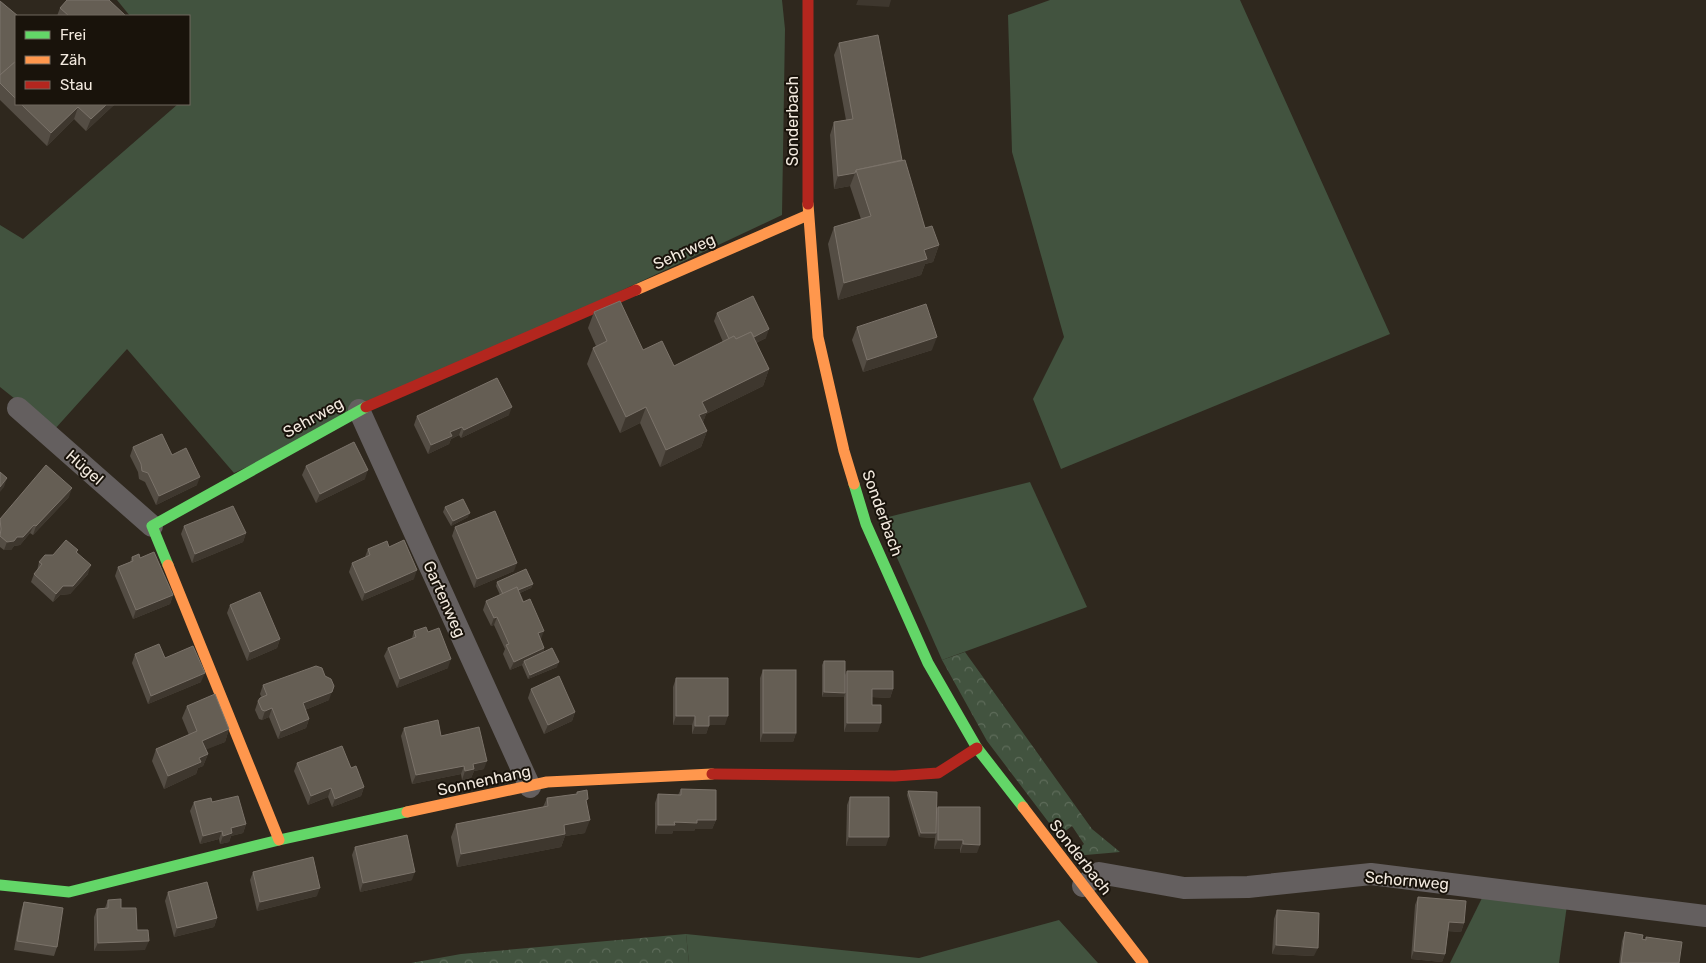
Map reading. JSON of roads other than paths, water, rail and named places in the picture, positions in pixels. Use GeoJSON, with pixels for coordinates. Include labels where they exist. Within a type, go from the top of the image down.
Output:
{"type":"FeatureCollection","features":[{"type":"Feature","properties":{"kind":"street","name":"Sonderbach"},"geometry":{"type":"LineString","coordinates":[[808,0],[808,214],[818,337],[844,450],[866,524],[928,663],[977,748],[1143,963]]}},
{"type":"Feature","properties":{"kind":"street","name":"Sehrweg"},"geometry":{"type":"LineString","coordinates":[[152,526],[360,410],[808,214]]}},
{"type":"Feature","properties":{"kind":"street","name":"Hügel"},"geometry":{"type":"LineString","coordinates":[[18,408],[152,526]]}},
{"type":"Feature","properties":{"kind":"street","name":"Gartenweg"},"geometry":{"type":"LineString","coordinates":[[360,410],[530,787]]}},
{"type":"Feature","properties":{"kind":"street"},"geometry":{"type":"LineString","coordinates":[[152,526],[279,840]]}},
{"type":"Feature","properties":{"kind":"street","name":"Sonnenhang"},"geometry":{"type":"LineString","coordinates":[[0,886],[69,892],[279,840],[547,782],[714,774],[895,776],[938,773],[977,748]]}},
{"type":"Feature","properties":{"kind":"street","name":"Schornweg"},"geometry":{"type":"LineString","coordinates":[[1083,886],[1099,873],[1184,888],[1248,887],[1371,874],[1706,916]]}}]}
